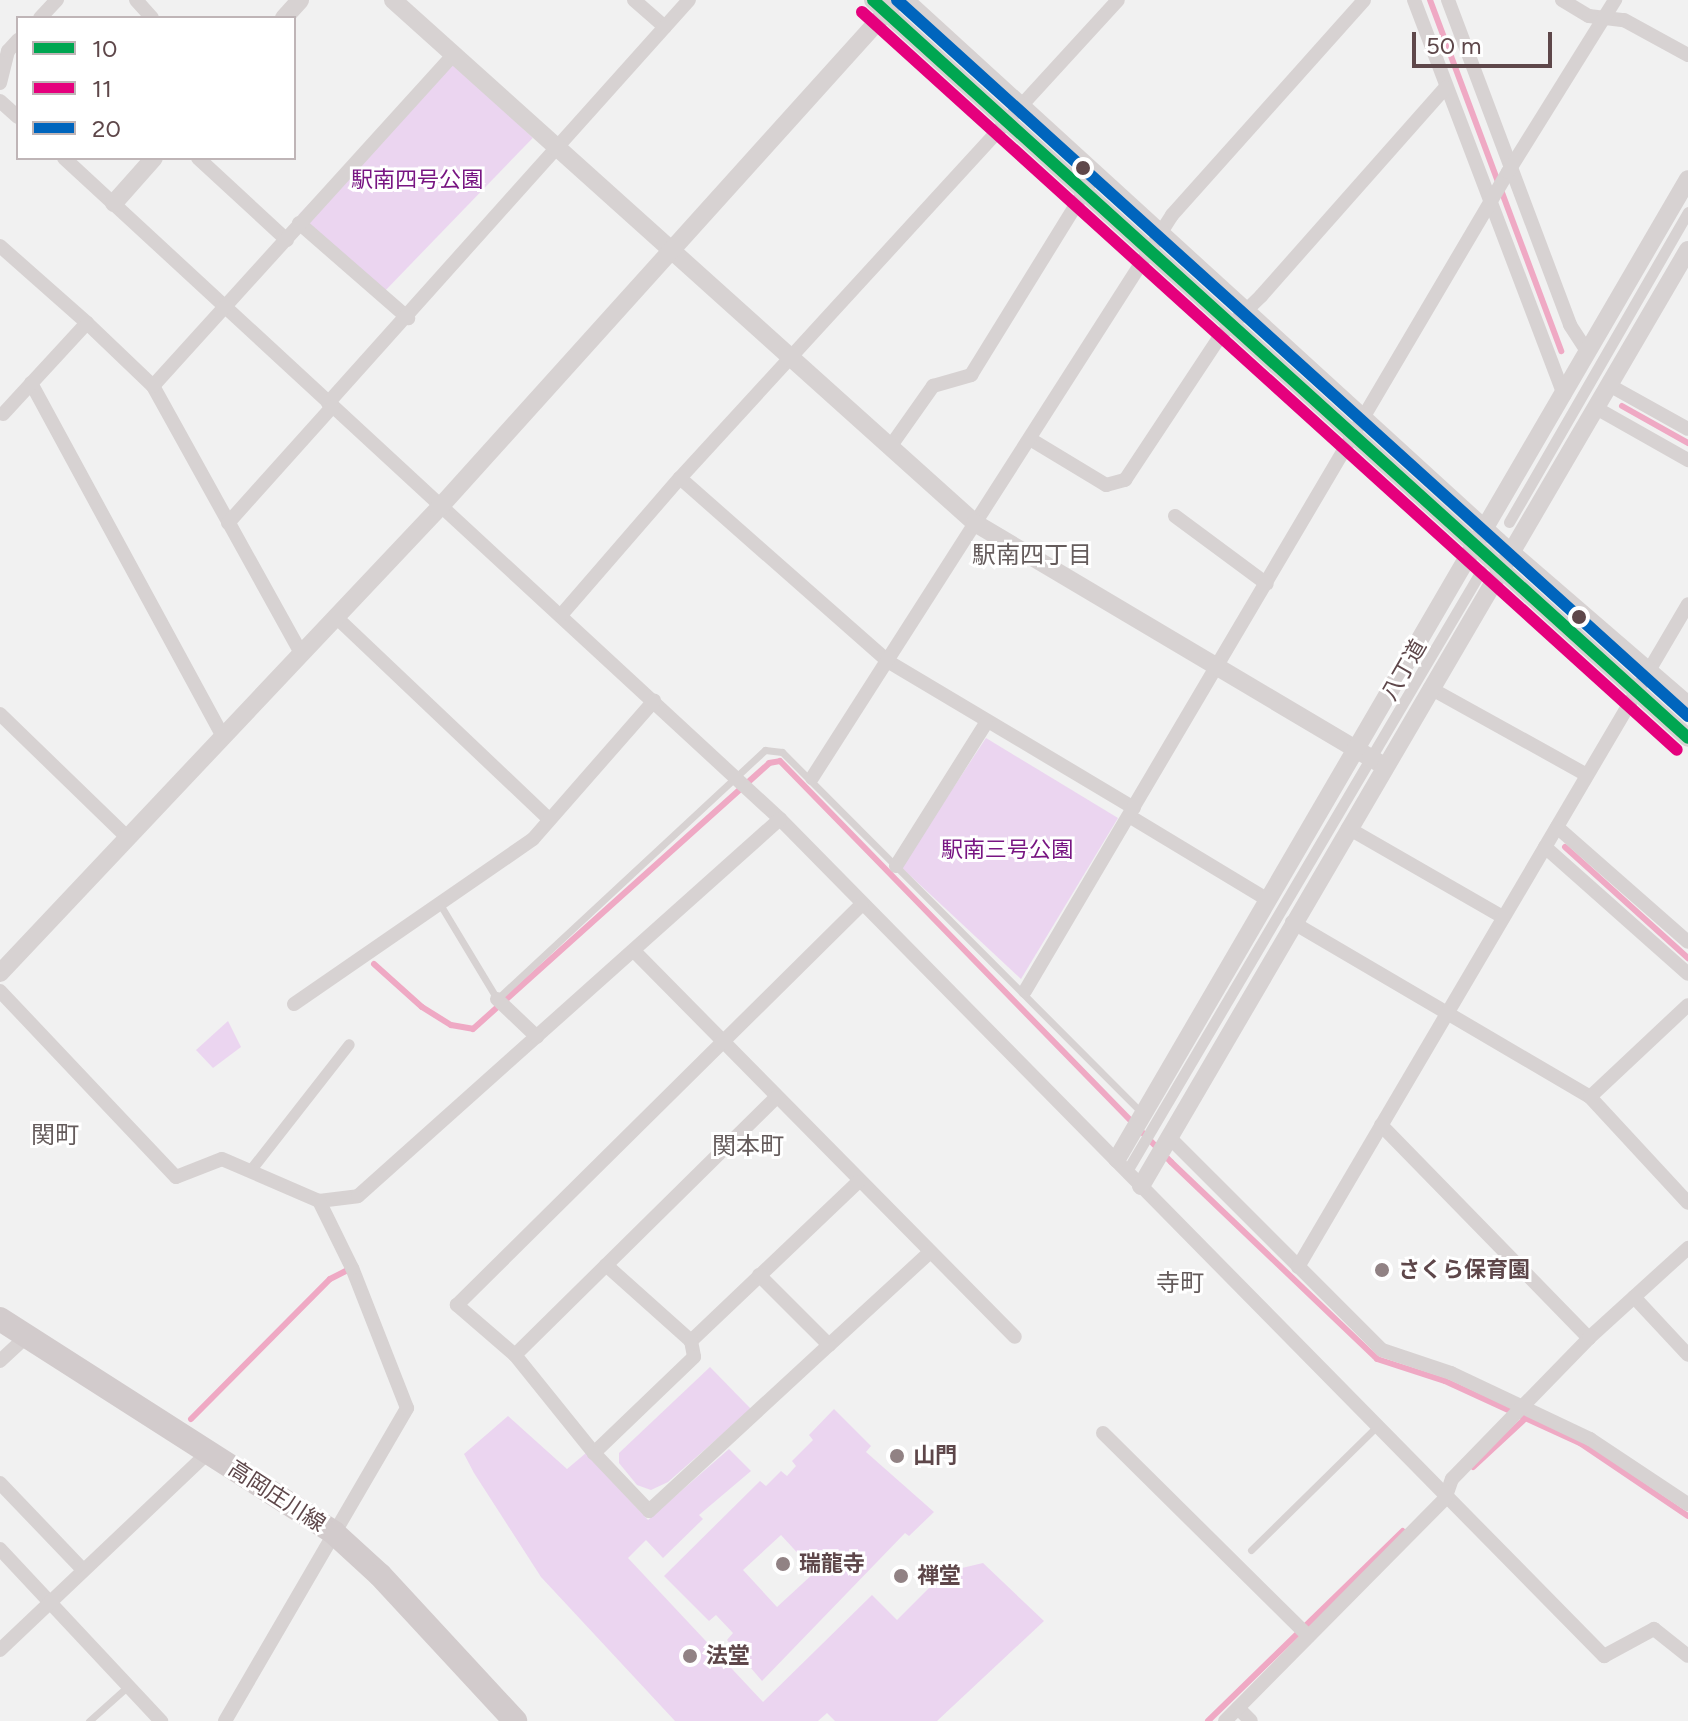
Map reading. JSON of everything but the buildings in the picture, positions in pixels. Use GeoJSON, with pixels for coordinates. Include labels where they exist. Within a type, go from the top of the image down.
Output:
{"type":"FeatureCollection","features":[{"type":"Feature","properties":{"kind":"main road","name":"高岡庄川線"},"geometry":{"type":"LineString","coordinates":[[0,1319],[334,1533],[380,1575],[515,1721]]}},
{"type":"Feature","properties":{"kind":"street"},"geometry":{"type":"LineString","coordinates":[[42,16],[57,0]]}},
{"type":"Feature","properties":{"kind":"street"},"geometry":{"type":"LineString","coordinates":[[136,0],[150,16]]}},
{"type":"Feature","properties":{"kind":"street"},"geometry":{"type":"LineString","coordinates":[[286,16],[300,0]]}},
{"type":"Feature","properties":{"kind":"street"},"geometry":{"type":"LineString","coordinates":[[393,0],[673,248],[791,359],[975,523],[1385,766]]}},
{"type":"Feature","properties":{"kind":"street"},"geometry":{"type":"LineString","coordinates":[[634,0],[665,27]]}},
{"type":"Feature","properties":{"kind":"street"},"geometry":{"type":"LineString","coordinates":[[228,523],[689,0]]}},
{"type":"Feature","properties":{"kind":"street"},"geometry":{"type":"LineString","coordinates":[[905,0],[1366,415],[1512,554],[1688,705]]}},
{"type":"Feature","properties":{"kind":"street"},"geometry":{"type":"LineString","coordinates":[[562,614],[680,478],[1118,0]]}},
{"type":"Feature","properties":{"kind":"street"},"geometry":{"type":"LineString","coordinates":[[812,778],[889,662],[1161,232],[1364,0]]}},
{"type":"Feature","properties":{"kind":"street"},"geometry":{"type":"LineString","coordinates":[[1414,0],[1564,395]]}},
{"type":"Feature","properties":{"kind":"street"},"geometry":{"type":"LineString","coordinates":[[1448,0],[1570,325],[1587,351]]}},
{"type":"Feature","properties":{"kind":"street"},"geometry":{"type":"LineString","coordinates":[[1562,0],[1589,16],[1624,20],[1688,55]]}},
{"type":"Feature","properties":{"kind":"street"},"geometry":{"type":"LineString","coordinates":[[1025,991],[1490,200],[1615,0]]}},
{"type":"Feature","properties":{"kind":"street"},"geometry":{"type":"LineString","coordinates":[[0,973],[439,508],[673,248],[886,4],[1148,251],[1355,434],[1688,738]]}},
{"type":"Feature","properties":{"kind":"street"},"geometry":{"type":"LineString","coordinates":[[1,76],[8,51],[16,42]]}},
{"type":"Feature","properties":{"kind":"street"},"geometry":{"type":"LineString","coordinates":[[153,386],[454,54]]}},
{"type":"Feature","properties":{"kind":"street"},"geometry":{"type":"LineString","coordinates":[[1030,439],[1106,485],[1125,480],[1221,335],[1248,310],[1445,88]]}},
{"type":"Feature","properties":{"kind":"street"},"geometry":{"type":"LineString","coordinates":[[0,101],[16,115]]}},
{"type":"Feature","properties":{"kind":"street"},"geometry":{"type":"LineString","coordinates":[[66,160],[224,310],[439,508],[562,614],[780,819],[861,905],[1122,1165],[1375,1428],[1446,1490],[1604,1656],[1654,1629],[1688,1656]]}},
{"type":"Feature","properties":{"kind":"street"},"geometry":{"type":"LineString","coordinates":[[114,203],[152,160]]}},
{"type":"Feature","properties":{"kind":"street"},"geometry":{"type":"LineString","coordinates":[[200,160],[287,240]]}},
{"type":"Feature","properties":{"kind":"street"},"geometry":{"type":"LineString","coordinates":[[890,447],[933,386],[971,375],[1096,173]]}},
{"type":"Feature","properties":{"kind":"street","name":"八丁道"},"geometry":{"type":"LineString","coordinates":[[1122,1165],[1144,1115],[1688,179]]}},
{"type":"Feature","properties":{"kind":"street"},"geometry":{"type":"LineString","coordinates":[[1509,522],[1688,212]]}},
{"type":"Feature","properties":{"kind":"street"},"geometry":{"type":"LineString","coordinates":[[299,223],[408,318]]}},
{"type":"Feature","properties":{"kind":"street"},"geometry":{"type":"LineString","coordinates":[[0,246],[153,386],[301,653]]}},
{"type":"Feature","properties":{"kind":"street","name":"八丁道"},"geometry":{"type":"LineString","coordinates":[[1141,1186],[1292,922],[1502,571],[1688,250]]}},
{"type":"Feature","properties":{"kind":"street"},"geometry":{"type":"LineString","coordinates":[[3,414],[87,323]]}},
{"type":"Feature","properties":{"kind":"street"},"geometry":{"type":"LineString","coordinates":[[31,383],[223,737]]}},
{"type":"Feature","properties":{"kind":"street"},"geometry":{"type":"LineString","coordinates":[[1609,385],[1688,429]]}},
{"type":"Feature","properties":{"kind":"street"},"geometry":{"type":"LineString","coordinates":[[1596,408],[1688,460]]}},
{"type":"Feature","properties":{"kind":"street"},"geometry":{"type":"LineString","coordinates":[[680,478],[889,662],[1268,900]]}},
{"type":"Feature","properties":{"kind":"street"},"geometry":{"type":"LineString","coordinates":[[1175,516],[1267,584]]}},
{"type":"Feature","properties":{"kind":"street"},"geometry":{"type":"LineString","coordinates":[[1122,1165],[1481,571]]}},
{"type":"Feature","properties":{"kind":"street"},"geometry":{"type":"LineString","coordinates":[[1298,1267],[1444,1012],[1638,693],[1688,604]]}},
{"type":"Feature","properties":{"kind":"street"},"geometry":{"type":"LineString","coordinates":[[336,617],[548,818]]}},
{"type":"Feature","properties":{"kind":"street"},"geometry":{"type":"LineString","coordinates":[[1430,688],[1587,775]]}},
{"type":"Feature","properties":{"kind":"street"},"geometry":{"type":"LineString","coordinates":[[294,1004],[441,906],[533,839],[548,818],[654,701]]}},
{"type":"Feature","properties":{"kind":"street"},"geometry":{"type":"LineString","coordinates":[[0,714],[128,838]]}},
{"type":"Feature","properties":{"kind":"street"},"geometry":{"type":"LineString","coordinates":[[896,866],[986,723]]}},
{"type":"Feature","properties":{"kind":"street"},"geometry":{"type":"LineString","coordinates":[[0,991],[176,1177],[222,1159],[252,1168],[319,1201],[358,1196],[780,819]]}},
{"type":"Feature","properties":{"kind":"street"},"geometry":{"type":"LineString","coordinates":[[1557,827],[1688,942]]}},
{"type":"Feature","properties":{"kind":"street"},"geometry":{"type":"LineString","coordinates":[[1348,828],[1501,916]]}},
{"type":"Feature","properties":{"kind":"street"},"geometry":{"type":"LineString","coordinates":[[1545,847],[1688,974]]}},
{"type":"Feature","properties":{"kind":"street"},"geometry":{"type":"LineString","coordinates":[[861,905],[457,1305],[515,1355],[594,1453],[649,1511],[930,1252]]}},
{"type":"Feature","properties":{"kind":"street"},"geometry":{"type":"LineString","coordinates":[[1292,922],[1590,1097],[1688,1203]]}},
{"type":"Feature","properties":{"kind":"street"},"geometry":{"type":"LineString","coordinates":[[634,951],[858,1182],[1015,1337]]}},
{"type":"Feature","properties":{"kind":"street"},"geometry":{"type":"LineString","coordinates":[[497,999],[537,1037]]}},
{"type":"Feature","properties":{"kind":"street"},"geometry":{"type":"LineString","coordinates":[[1590,1097],[1688,1005]]}},
{"type":"Feature","properties":{"kind":"street"},"geometry":{"type":"LineString","coordinates":[[252,1168],[349,1044]]}},
{"type":"Feature","properties":{"kind":"street"},"geometry":{"type":"LineString","coordinates":[[515,1355],[776,1098]]}},
{"type":"Feature","properties":{"kind":"street"},"geometry":{"type":"LineString","coordinates":[[1381,1125],[1589,1338]]}},
{"type":"Feature","properties":{"kind":"street"},"geometry":{"type":"LineString","coordinates":[[1170,1138],[1382,1350],[1525,1406],[1590,1439],[1688,1504]]}},
{"type":"Feature","properties":{"kind":"street"},"geometry":{"type":"LineString","coordinates":[[691,1341],[858,1182]]}},
{"type":"Feature","properties":{"kind":"street"},"geometry":{"type":"LineString","coordinates":[[227,1720],[407,1408],[352,1268],[319,1201]]}},
{"type":"Feature","properties":{"kind":"street"},"geometry":{"type":"LineString","coordinates":[[1225,1721],[1445,1499],[1446,1490],[1589,1338],[1688,1248]]}},
{"type":"Feature","properties":{"kind":"street"},"geometry":{"type":"LineString","coordinates":[[594,1453],[694,1357],[691,1341],[606,1265]]}},
{"type":"Feature","properties":{"kind":"street"},"geometry":{"type":"LineString","coordinates":[[759,1275],[829,1345]]}},
{"type":"Feature","properties":{"kind":"street"},"geometry":{"type":"LineString","coordinates":[[1634,1297],[1688,1355]]}},
{"type":"Feature","properties":{"kind":"street"},"geometry":{"type":"LineString","coordinates":[[0,1361],[27,1336]]}},
{"type":"Feature","properties":{"kind":"street"},"geometry":{"type":"LineString","coordinates":[[1103,1433],[1308,1636]]}},
{"type":"Feature","properties":{"kind":"street"},"geometry":{"type":"LineString","coordinates":[[0,1650],[209,1452]]}},
{"type":"Feature","properties":{"kind":"street"},"geometry":{"type":"LineString","coordinates":[[0,1483],[83,1570]]}},
{"type":"Feature","properties":{"kind":"street"},"geometry":{"type":"LineString","coordinates":[[0,1549],[161,1721]]}},
{"type":"Feature","properties":{"kind":"street"},"geometry":{"type":"LineString","coordinates":[[1238,1708],[1251,1721]]}},
{"type":"Feature","properties":{"kind":"lane"},"geometry":{"type":"LineString","coordinates":[[441,906],[497,999],[765,750],[782,752],[812,778],[896,866],[1025,991],[1144,1115]]}},
{"type":"Feature","properties":{"kind":"lane"},"geometry":{"type":"LineString","coordinates":[[1251,1550],[1375,1428]]}},
{"type":"Feature","properties":{"kind":"lane"},"geometry":{"type":"LineString","coordinates":[[89,1721],[128,1686]]}},
{"type":"Feature","properties":{"kind":"green space","name":"駅南四号公園"},"geometry":{"type":"Polygon","coordinates":[[[450,58],[533,138],[381,295],[299,215],[450,58]]]}},
{"type":"Feature","properties":{"kind":"green space","name":"駅南三号公園"},"geometry":{"type":"Polygon","coordinates":[[[986,738],[1118,818],[1021,979],[901,867],[986,738]]]}},
{"type":"Feature","properties":{"kind":"green space"},"geometry":{"type":"Polygon","coordinates":[[[228,1021],[241,1047],[213,1068],[196,1050],[228,1021]]]}},
{"type":"Feature","properties":{"kind":"green space"},"geometry":{"type":"Polygon","coordinates":[[[710,1367],[751,1409],[668,1482],[651,1490],[637,1485],[619,1463],[619,1453],[710,1367]]]}},
{"type":"Feature","properties":{"kind":"green space"},"geometry":{"type":"Polygon","coordinates":[[[834,1409],[871,1446],[866,1452],[934,1512],[909,1536],[905,1533],[762,1681],[727,1640],[733,1633],[716,1615],[709,1621],[664,1576],[760,1481],[766,1486],[781,1471],[787,1476],[796,1466],[792,1461],[813,1440],[809,1435],[834,1409]],[[781,1535],[743,1570],[777,1607],[815,1572],[781,1535]]]}},
{"type":"Feature","properties":{"kind":"green space"},"geometry":{"type":"Polygon","coordinates":[[[508,1416],[567,1469],[586,1453],[648,1520],[729,1449],[751,1471],[699,1515],[703,1519],[663,1558],[646,1540],[628,1558],[763,1702],[872,1595],[897,1620],[945,1572],[983,1563],[1044,1621],[937,1721],[835,1721],[827,1713],[818,1721],[675,1721],[541,1577],[474,1473],[464,1454],[508,1416]]]}},
{"type":"Feature","properties":{"kind":"waterway"},"geometry":{"type":"LineString","coordinates":[[1430,0],[1561,351]]}},
{"type":"Feature","properties":{"kind":"waterway"},"geometry":{"type":"LineString","coordinates":[[1622,406],[1688,443]]}},
{"type":"Feature","properties":{"kind":"waterway"},"geometry":{"type":"LineString","coordinates":[[374,964],[422,1007],[451,1025],[473,1029],[769,763],[780,761],[1171,1162],[1377,1359],[1445,1381],[1580,1443],[1688,1516]]}},
{"type":"Feature","properties":{"kind":"waterway"},"geometry":{"type":"LineString","coordinates":[[1565,847],[1688,958]]}},
{"type":"Feature","properties":{"kind":"waterway"},"geometry":{"type":"LineString","coordinates":[[191,1419],[330,1279],[350,1269]]}},
{"type":"Feature","properties":{"kind":"waterway"},"geometry":{"type":"LineString","coordinates":[[1473,1467],[1527,1417]]}},
{"type":"Feature","properties":{"kind":"waterway"},"geometry":{"type":"LineString","coordinates":[[1208,1721],[1403,1531]]}},
{"type":"Feature","properties":{"kind":"transit line","name":"10"},"geometry":{"type":"LineString","coordinates":[[873,0],[1688,738]]}},
{"type":"Feature","properties":{"kind":"transit line","name":"20"},"geometry":{"type":"LineString","coordinates":[[897,0],[1688,716]]}},
{"type":"Feature","properties":{"kind":"transit line","name":"11"},"geometry":{"type":"LineString","coordinates":[[862,12],[1677,750]]}},
{"type":"Feature","properties":{"kind":"place","name":"さくら保育園"},"geometry":{"type":"Point","coordinates":[1382,1270]}},
{"type":"Feature","properties":{"kind":"place","name":"山門"},"geometry":{"type":"Point","coordinates":[897,1456]}},
{"type":"Feature","properties":{"kind":"place","name":"瑞龍寺"},"geometry":{"type":"Point","coordinates":[783,1564]}},
{"type":"Feature","properties":{"kind":"place","name":"禅堂"},"geometry":{"type":"Point","coordinates":[901,1576]}},
{"type":"Feature","properties":{"kind":"place","name":"法堂"},"geometry":{"type":"Point","coordinates":[690,1656]}},
{"type":"Feature","properties":{"kind":"district","name":"駅南四丁目"},"geometry":{"type":"Point","coordinates":[1032,555]}},
{"type":"Feature","properties":{"kind":"district","name":"関町"},"geometry":{"type":"Point","coordinates":[55,1135]}},
{"type":"Feature","properties":{"kind":"district","name":"関本町"},"geometry":{"type":"Point","coordinates":[748,1146]}},
{"type":"Feature","properties":{"kind":"district","name":"寺町"},"geometry":{"type":"Point","coordinates":[1180,1283]}}]}
